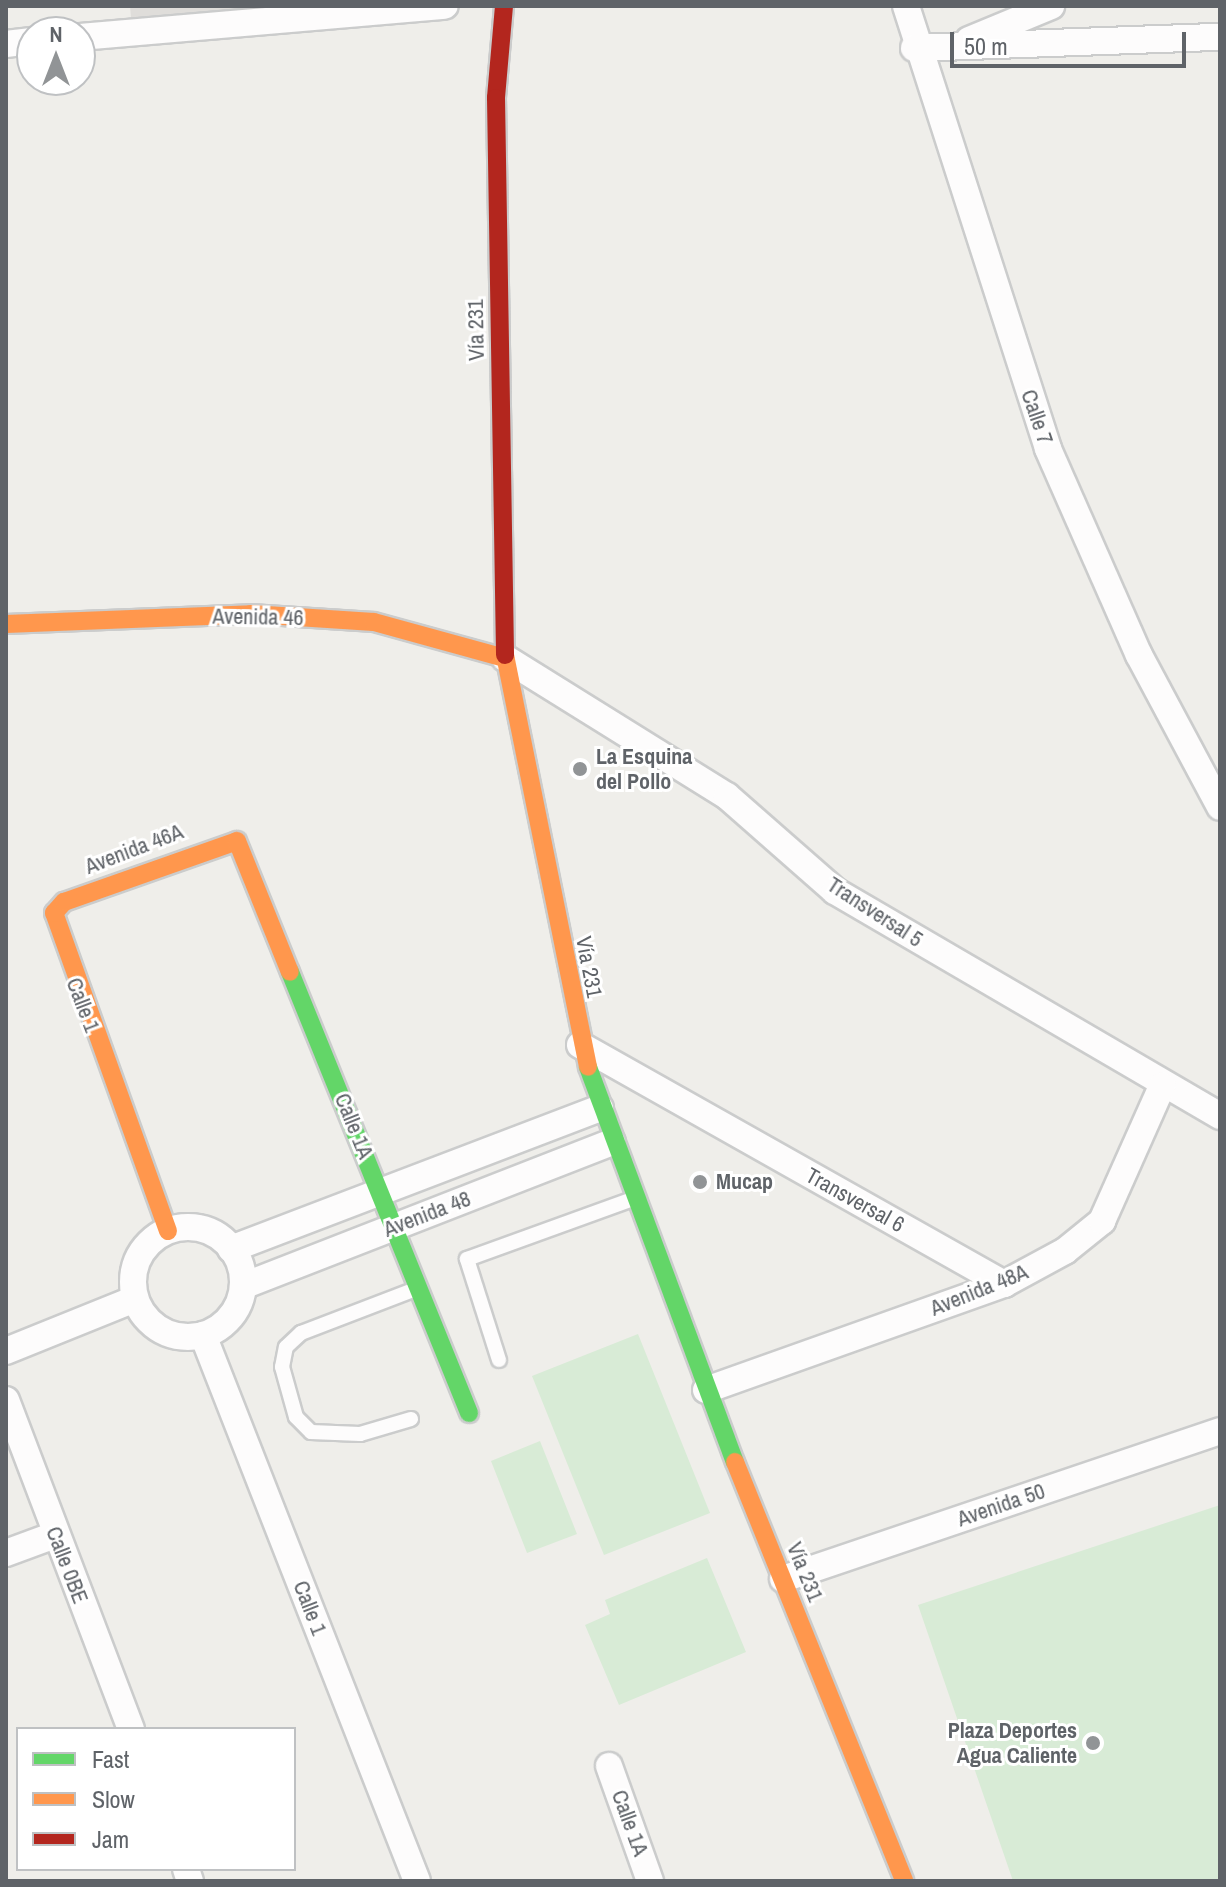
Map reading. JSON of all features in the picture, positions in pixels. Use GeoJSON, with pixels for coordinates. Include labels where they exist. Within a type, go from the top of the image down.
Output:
{"type":"FeatureCollection","features":[{"type":"Feature","properties":{"kind":"main road","name":"Vía 231"},"geometry":{"type":"LineString","coordinates":[[504,6],[496,98],[505,658],[580,1045],[612,1142],[706,1390],[904,1881]]}},
{"type":"Feature","properties":{"kind":"main road","name":"Avenida 46"},"geometry":{"type":"LineString","coordinates":[[6,624],[251,614],[374,622],[505,658]]}},
{"type":"Feature","properties":{"kind":"main road","name":"Avenida 46A"},"geometry":{"type":"LineString","coordinates":[[54,913],[64,902],[237,841]]}},
{"type":"Feature","properties":{"kind":"main road","name":"Calle 1A"},"geometry":{"type":"LineString","coordinates":[[237,841],[469,1413]]}},
{"type":"Feature","properties":{"kind":"main road","name":"Calle 1"},"geometry":{"type":"LineString","coordinates":[[54,913],[54,928],[168,1231]]}},
{"type":"Feature","properties":{"kind":"street"},"geometry":{"type":"LineString","coordinates":[[96,36],[445,6]]}},
{"type":"Feature","properties":{"kind":"street","name":"Calle 7"},"geometry":{"type":"LineString","coordinates":[[906,6],[914,48],[1048,449],[1139,655],[1220,807]]}},
{"type":"Feature","properties":{"kind":"street"},"geometry":{"type":"LineString","coordinates":[[954,46],[1051,6]]}},
{"type":"Feature","properties":{"kind":"street"},"geometry":{"type":"LineString","coordinates":[[914,48],[1220,37]]}},
{"type":"Feature","properties":{"kind":"street","name":"Transversal 5"},"geometry":{"type":"LineString","coordinates":[[505,658],[727,796],[835,891],[1162,1086],[1220,1116]]}},
{"type":"Feature","properties":{"kind":"street","name":"Transversal 6"},"geometry":{"type":"LineString","coordinates":[[580,1045],[1004,1284]]}},
{"type":"Feature","properties":{"kind":"street","name":"Avenida 48A"},"geometry":{"type":"LineString","coordinates":[[706,1390],[1004,1284],[1102,1221],[1162,1086]]}},
{"type":"Feature","properties":{"kind":"street","name":"Avenida 48"},"geometry":{"type":"LineString","coordinates":[[231,1249],[600,1108]]}},
{"type":"Feature","properties":{"kind":"street","name":"Avenida 48"},"geometry":{"type":"LineString","coordinates":[[243,1286],[612,1142]]}},
{"type":"Feature","properties":{"kind":"street"},"geometry":{"type":"LineString","coordinates":[[168,1231],[209,1232],[231,1249],[243,1286],[231,1317],[203,1335],[155,1326],[135,1299],[138,1259],[168,1231]]}},
{"type":"Feature","properties":{"kind":"street"},"geometry":{"type":"LineString","coordinates":[[6,1351],[135,1299]]}},
{"type":"Feature","properties":{"kind":"street","name":"Calle 1"},"geometry":{"type":"LineString","coordinates":[[203,1335],[417,1881]]}},
{"type":"Feature","properties":{"kind":"street","name":"Calle 0BE"},"geometry":{"type":"LineString","coordinates":[[6,1400],[130,1727]]}},
{"type":"Feature","properties":{"kind":"street","name":"Avenida 50"},"geometry":{"type":"LineString","coordinates":[[783,1579],[1220,1431]]}},
{"type":"Feature","properties":{"kind":"street"},"geometry":{"type":"LineString","coordinates":[[6,1553],[55,1535]]}},
{"type":"Feature","properties":{"kind":"street","name":"Calle 1A"},"geometry":{"type":"LineString","coordinates":[[609,1766],[650,1881]]}},
{"type":"Feature","properties":{"kind":"lane"},"geometry":{"type":"LineString","coordinates":[[499,1360],[467,1259],[633,1199]]}},
{"type":"Feature","properties":{"kind":"lane"},"geometry":{"type":"LineString","coordinates":[[411,1419],[360,1434],[311,1432],[296,1417],[282,1367],[286,1347],[301,1333],[419,1288]]}},
{"type":"Feature","properties":{"kind":"shaded area"},"geometry":{"type":"Polygon","coordinates":[[[130,6],[286,6],[131,18],[130,6]]]}},
{"type":"Feature","properties":{"kind":"green space"},"geometry":{"type":"Polygon","coordinates":[[[638,1334],[710,1513],[604,1555],[532,1376],[638,1334]]]}},
{"type":"Feature","properties":{"kind":"green space"},"geometry":{"type":"Polygon","coordinates":[[[540,1441],[577,1534],[527,1553],[491,1461],[540,1441]]]}},
{"type":"Feature","properties":{"kind":"green space","name":"Plaza Deportes Agua Caliente"},"geometry":{"type":"Polygon","coordinates":[[[1220,1505],[1220,1881],[1013,1881],[918,1605],[1220,1505]]]}},
{"type":"Feature","properties":{"kind":"green space"},"geometry":{"type":"Polygon","coordinates":[[[707,1558],[746,1652],[619,1705],[585,1625],[610,1614],[605,1600],[707,1558]]]}},
{"type":"Feature","properties":{"kind":"traffic: fast"},"geometry":{"type":"LineString","coordinates":[[290,972],[469,1413]]}},
{"type":"Feature","properties":{"kind":"traffic: fast"},"geometry":{"type":"LineString","coordinates":[[588,1067],[735,1462]]}},
{"type":"Feature","properties":{"kind":"traffic: slow"},"geometry":{"type":"LineString","coordinates":[[6,624],[251,614],[374,622],[505,658]]}},
{"type":"Feature","properties":{"kind":"traffic: slow"},"geometry":{"type":"LineString","coordinates":[[505,655],[588,1067]]}},
{"type":"Feature","properties":{"kind":"traffic: slow"},"geometry":{"type":"LineString","coordinates":[[168,1231],[54,913],[64,902],[237,841],[290,972]]}},
{"type":"Feature","properties":{"kind":"traffic: slow"},"geometry":{"type":"LineString","coordinates":[[735,1462],[904,1881]]}},
{"type":"Feature","properties":{"kind":"traffic: jam"},"geometry":{"type":"LineString","coordinates":[[504,6],[496,98],[505,655]]}},
{"type":"Feature","properties":{"kind":"place","name":"La Esquina del Pollo"},"geometry":{"type":"Point","coordinates":[580,769]}},
{"type":"Feature","properties":{"kind":"place","name":"Mucap"},"geometry":{"type":"Point","coordinates":[700,1182]}},
{"type":"Feature","properties":{"kind":"place","name":"Plaza Deportes Agua Caliente"},"geometry":{"type":"Point","coordinates":[1093,1743]}}]}
